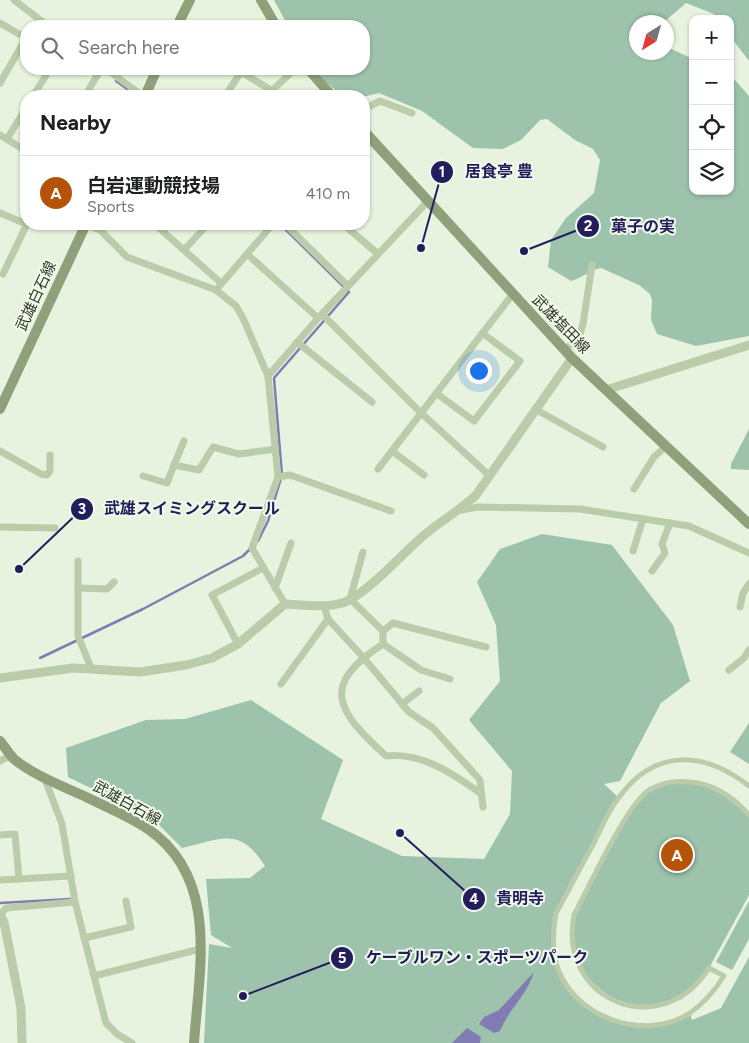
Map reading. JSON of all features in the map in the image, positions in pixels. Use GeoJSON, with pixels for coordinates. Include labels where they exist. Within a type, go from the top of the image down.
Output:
{"type":"FeatureCollection","features":[{"type":"Feature","properties":{"kind":"main road"},"geometry":{"type":"LineString","coordinates":[[180,20],[190,0]]}},
{"type":"Feature","properties":{"kind":"main road"},"geometry":{"type":"LineString","coordinates":[[261,0],[273,20]]}},
{"type":"Feature","properties":{"kind":"main road"},"geometry":{"type":"LineString","coordinates":[[147,90],[155,75]]}},
{"type":"Feature","properties":{"kind":"main road"},"geometry":{"type":"LineString","coordinates":[[313,75],[327,90]]}},
{"type":"Feature","properties":{"kind":"main road","name":"武雄塩田線"},"geometry":{"type":"LineString","coordinates":[[370,138],[512,295],[569,354],[749,524]]}},
{"type":"Feature","properties":{"kind":"main road","name":"武雄白石線"},"geometry":{"type":"LineString","coordinates":[[0,409],[83,230]]}},
{"type":"Feature","properties":{"kind":"main road","name":"武雄白石線"},"geometry":{"type":"LineString","coordinates":[[0,741],[12,755],[44,776],[138,823],[165,844],[181,864],[194,890],[200,918],[194,1043]]}},
{"type":"Feature","properties":{"kind":"street"},"geometry":{"type":"LineString","coordinates":[[14,0],[40,20]]}},
{"type":"Feature","properties":{"kind":"street"},"geometry":{"type":"LineString","coordinates":[[0,23],[20,35]]}},
{"type":"Feature","properties":{"kind":"street"},"geometry":{"type":"LineString","coordinates":[[0,83],[20,48]]}},
{"type":"Feature","properties":{"kind":"street"},"geometry":{"type":"LineString","coordinates":[[37,90],[46,75]]}},
{"type":"Feature","properties":{"kind":"street"},"geometry":{"type":"LineString","coordinates":[[89,90],[97,75]]}},
{"type":"Feature","properties":{"kind":"street"},"geometry":{"type":"LineString","coordinates":[[114,75],[136,90]]}},
{"type":"Feature","properties":{"kind":"street"},"geometry":{"type":"LineString","coordinates":[[229,90],[239,75]]}},
{"type":"Feature","properties":{"kind":"street"},"geometry":{"type":"LineString","coordinates":[[245,75],[265,90]]}},
{"type":"Feature","properties":{"kind":"street"},"geometry":{"type":"LineString","coordinates":[[272,90],[288,75]]}},
{"type":"Feature","properties":{"kind":"street"},"geometry":{"type":"LineString","coordinates":[[370,106],[380,101],[412,113]]}},
{"type":"Feature","properties":{"kind":"street"},"geometry":{"type":"LineString","coordinates":[[7,138],[20,117]]}},
{"type":"Feature","properties":{"kind":"street"},"geometry":{"type":"LineString","coordinates":[[0,135],[20,146]]}},
{"type":"Feature","properties":{"kind":"street"},"geometry":{"type":"LineString","coordinates":[[268,376],[320,316],[428,201]]}},
{"type":"Feature","properties":{"kind":"street"},"geometry":{"type":"LineString","coordinates":[[0,213],[20,221]]}},
{"type":"Feature","properties":{"kind":"street"},"geometry":{"type":"LineString","coordinates":[[2,274],[23,230]]}},
{"type":"Feature","properties":{"kind":"street"},"geometry":{"type":"LineString","coordinates":[[100,230],[127,257],[216,290],[236,306],[243,318],[268,376],[278,477],[252,548],[285,604]]}},
{"type":"Feature","properties":{"kind":"street"},"geometry":{"type":"LineString","coordinates":[[161,230],[221,283]]}},
{"type":"Feature","properties":{"kind":"street"},"geometry":{"type":"LineString","coordinates":[[184,250],[202,230]]}},
{"type":"Feature","properties":{"kind":"street"},"geometry":{"type":"LineString","coordinates":[[216,290],[268,230]]}},
{"type":"Feature","properties":{"kind":"street"},"geometry":{"type":"LineString","coordinates":[[291,230],[348,286]]}},
{"type":"Feature","properties":{"kind":"street"},"geometry":{"type":"LineString","coordinates":[[350,230],[378,254]]}},
{"type":"Feature","properties":{"kind":"street"},"geometry":{"type":"LineString","coordinates":[[247,254],[320,316],[490,476]]}},
{"type":"Feature","properties":{"kind":"street"},"geometry":{"type":"LineString","coordinates":[[0,678],[73,668],[140,672],[186,666],[212,658],[238,644],[285,604],[324,606],[344,603],[360,593],[423,535],[461,510],[476,495],[490,476],[535,409],[580,334],[584,324],[592,265]]}},
{"type":"Feature","properties":{"kind":"street"},"geometry":{"type":"LineString","coordinates":[[378,469],[420,412],[512,295]]}},
{"type":"Feature","properties":{"kind":"street"},"geometry":{"type":"LineString","coordinates":[[436,393],[474,421],[520,361],[482,333]]}},
{"type":"Feature","properties":{"kind":"street"},"geometry":{"type":"LineString","coordinates":[[298,343],[372,402]]}},
{"type":"Feature","properties":{"kind":"street"},"geometry":{"type":"LineString","coordinates":[[606,390],[749,345]]}},
{"type":"Feature","properties":{"kind":"street"},"geometry":{"type":"LineString","coordinates":[[535,409],[603,447]]}},
{"type":"Feature","properties":{"kind":"street"},"geometry":{"type":"LineString","coordinates":[[143,476],[167,483],[184,441]]}},
{"type":"Feature","properties":{"kind":"street"},"geometry":{"type":"LineString","coordinates":[[634,489],[654,457],[666,446]]}},
{"type":"Feature","properties":{"kind":"street"},"geometry":{"type":"LineString","coordinates":[[174,465],[200,470],[213,447],[239,454],[275,449]]}},
{"type":"Feature","properties":{"kind":"street"},"geometry":{"type":"LineString","coordinates":[[0,451],[41,474],[47,475],[50,471],[50,455]]}},
{"type":"Feature","properties":{"kind":"street"},"geometry":{"type":"LineString","coordinates":[[392,451],[424,476]]}},
{"type":"Feature","properties":{"kind":"street"},"geometry":{"type":"LineString","coordinates":[[278,477],[290,475],[391,511]]}},
{"type":"Feature","properties":{"kind":"street"},"geometry":{"type":"LineString","coordinates":[[461,510],[478,507],[580,509],[689,526],[749,553]]}},
{"type":"Feature","properties":{"kind":"street"},"geometry":{"type":"LineString","coordinates":[[633,552],[643,519]]}},
{"type":"Feature","properties":{"kind":"street"},"geometry":{"type":"LineString","coordinates":[[652,571],[665,553],[662,544],[670,523]]}},
{"type":"Feature","properties":{"kind":"street"},"geometry":{"type":"LineString","coordinates":[[0,527],[55,528]]}},
{"type":"Feature","properties":{"kind":"street"},"geometry":{"type":"LineString","coordinates":[[275,588],[291,543]]}},
{"type":"Feature","properties":{"kind":"street"},"geometry":{"type":"LineString","coordinates":[[350,599],[363,552]]}},
{"type":"Feature","properties":{"kind":"street"},"geometry":{"type":"LineString","coordinates":[[78,561],[78,639],[91,668]]}},
{"type":"Feature","properties":{"kind":"street"},"geometry":{"type":"LineString","coordinates":[[238,644],[212,595],[263,568]]}},
{"type":"Feature","properties":{"kind":"street"},"geometry":{"type":"LineString","coordinates":[[78,588],[106,590],[114,582]]}},
{"type":"Feature","properties":{"kind":"street"},"geometry":{"type":"LineString","coordinates":[[740,607],[742,593],[749,584]]}},
{"type":"Feature","properties":{"kind":"street"},"geometry":{"type":"LineString","coordinates":[[350,599],[383,631],[383,644]]}},
{"type":"Feature","properties":{"kind":"street"},"geometry":{"type":"LineString","coordinates":[[324,606],[328,618],[364,657],[409,712],[433,728],[480,780],[480,794],[483,806]]}},
{"type":"Feature","properties":{"kind":"street"},"geometry":{"type":"LineString","coordinates":[[281,684],[328,618]]}},
{"type":"Feature","properties":{"kind":"street"},"geometry":{"type":"LineString","coordinates":[[383,631],[393,623],[486,647]]}},
{"type":"Feature","properties":{"kind":"street"},"geometry":{"type":"LineString","coordinates":[[383,644],[364,657],[344,680],[341,693],[342,704],[347,716],[386,756],[400,754],[430,763],[452,773],[480,794]]}},
{"type":"Feature","properties":{"kind":"street"},"geometry":{"type":"LineString","coordinates":[[383,644],[421,670],[450,679]]}},
{"type":"Feature","properties":{"kind":"street"},"geometry":{"type":"LineString","coordinates":[[729,670],[744,658],[749,650]]}},
{"type":"Feature","properties":{"kind":"street"},"geometry":{"type":"LineString","coordinates":[[402,704],[419,691]]}},
{"type":"Feature","properties":{"kind":"street"},"geometry":{"type":"LineString","coordinates":[[0,761],[12,755]]}},
{"type":"Feature","properties":{"kind":"street"},"geometry":{"type":"LineString","coordinates":[[749,786],[718,766],[694,759],[665,762],[645,770],[618,797],[556,913],[553,931],[557,964],[565,982],[578,1000],[595,1013],[615,1021],[639,1026],[661,1025],[690,1013],[711,995],[724,976],[710,968],[692,992],[682,1000],[666,1006],[647,1009],[633,1008],[606,997],[594,988],[577,965],[571,931],[574,915],[629,812],[639,798],[650,790],[675,781],[702,783],[729,796],[749,815]]}},
{"type":"Feature","properties":{"kind":"street"},"geometry":{"type":"LineString","coordinates":[[44,776],[62,824],[75,902],[106,1023],[117,1034],[132,1043]]}},
{"type":"Feature","properties":{"kind":"street"},"geometry":{"type":"LineString","coordinates":[[0,835],[15,834],[19,879]]}},
{"type":"Feature","properties":{"kind":"street"},"geometry":{"type":"LineString","coordinates":[[0,880],[71,876]]}},
{"type":"Feature","properties":{"kind":"street"},"geometry":{"type":"LineString","coordinates":[[84,938],[130,926],[126,901]]}},
{"type":"Feature","properties":{"kind":"street"},"geometry":{"type":"LineString","coordinates":[[22,1043],[21,1008],[4,922],[0,915],[6,908],[75,902]]}},
{"type":"Feature","properties":{"kind":"street"},"geometry":{"type":"LineString","coordinates":[[94,976],[200,949]]}},
{"type":"Feature","properties":{"kind":"green space"},"geometry":{"type":"Polygon","coordinates":[[[274,0],[749,0],[749,61],[734,41],[734,15],[715,15],[686,3],[672,15],[629,15],[629,60],[674,60],[674,50],[689,57],[689,195],[734,195],[734,79],[749,96],[749,336],[696,346],[657,334],[651,320],[652,300],[650,294],[639,285],[601,268],[571,281],[548,267],[551,240],[566,218],[594,193],[600,160],[593,149],[575,140],[547,119],[540,120],[521,140],[503,149],[473,148],[422,111],[379,93],[370,96],[370,90],[336,90],[329,85],[320,75],[370,75],[370,20],[285,20],[274,0]]]}},
{"type":"Feature","properties":{"kind":"green space"},"geometry":{"type":"Polygon","coordinates":[[[749,429],[749,470],[731,469],[731,464],[749,429]]]}},
{"type":"Feature","properties":{"kind":"green space"},"geometry":{"type":"Polygon","coordinates":[[[542,534],[612,545],[673,625],[690,681],[661,703],[620,781],[604,784],[618,797],[556,913],[553,931],[557,964],[565,982],[578,1000],[615,1021],[661,1025],[690,1013],[692,1020],[721,1008],[749,957],[749,1043],[204,1043],[209,944],[232,948],[211,935],[206,879],[250,878],[265,866],[256,853],[238,840],[219,839],[182,848],[152,818],[68,777],[66,748],[146,720],[185,719],[251,700],[343,760],[321,819],[402,856],[484,859],[510,814],[512,771],[469,720],[500,681],[496,625],[477,582],[500,549],[542,534]]]}},
{"type":"Feature","properties":{"kind":"green space"},"geometry":{"type":"Polygon","coordinates":[[[749,723],[749,764],[730,752],[749,723]]]}},
{"type":"Feature","properties":{"kind":"green space"},"geometry":{"type":"Polygon","coordinates":[[[675,781],[714,788],[749,815],[749,895],[702,981],[682,999],[647,1009],[619,1004],[585,977],[572,947],[571,931],[574,915],[629,812],[650,790],[675,781]]]}},
{"type":"Feature","properties":{"kind":"green space"},"geometry":{"type":"Polygon","coordinates":[[[749,901],[749,939],[732,970],[716,962],[749,901]]]}},
{"type":"Feature","properties":{"kind":"shaded area"},"geometry":{"type":"Polygon","coordinates":[[[534,972],[527,988],[500,1031],[494,1033],[479,1024],[484,1017],[499,1010],[534,972]]]}},
{"type":"Feature","properties":{"kind":"shaded area"},"geometry":{"type":"Polygon","coordinates":[[[467,1028],[481,1037],[480,1043],[452,1043],[467,1028]]]}},
{"type":"Feature","properties":{"kind":"waterway"},"geometry":{"type":"LineString","coordinates":[[116,81],[129,90]]}},
{"type":"Feature","properties":{"kind":"waterway"},"geometry":{"type":"LineString","coordinates":[[258,541],[268,521],[282,475],[274,378],[349,292],[286,230]]}},
{"type":"Feature","properties":{"kind":"waterway"},"geometry":{"type":"LineString","coordinates":[[40,658],[143,609],[243,556],[251,548]]}},
{"type":"Feature","properties":{"kind":"waterway"},"geometry":{"type":"LineString","coordinates":[[0,903],[71,899]]}},
{"type":"Feature","properties":{"kind":"place","name":"居食亭 豊"},"geometry":{"type":"Point","coordinates":[421,248]}},
{"type":"Feature","properties":{"kind":"place","name":"菓子の実"},"geometry":{"type":"Point","coordinates":[524,251]}},
{"type":"Feature","properties":{"kind":"place","name":"武雄スイミングスクール"},"geometry":{"type":"Point","coordinates":[19,569]}},
{"type":"Feature","properties":{"kind":"place","name":"貴明寺"},"geometry":{"type":"Point","coordinates":[400,833]}},
{"type":"Feature","properties":{"kind":"place","name":"白岩運動競技場"},"geometry":{"type":"Point","coordinates":[677,855]}},
{"type":"Feature","properties":{"kind":"place","name":"ケーブルワン・スポーツパーク"},"geometry":{"type":"Point","coordinates":[243,996]}}]}
